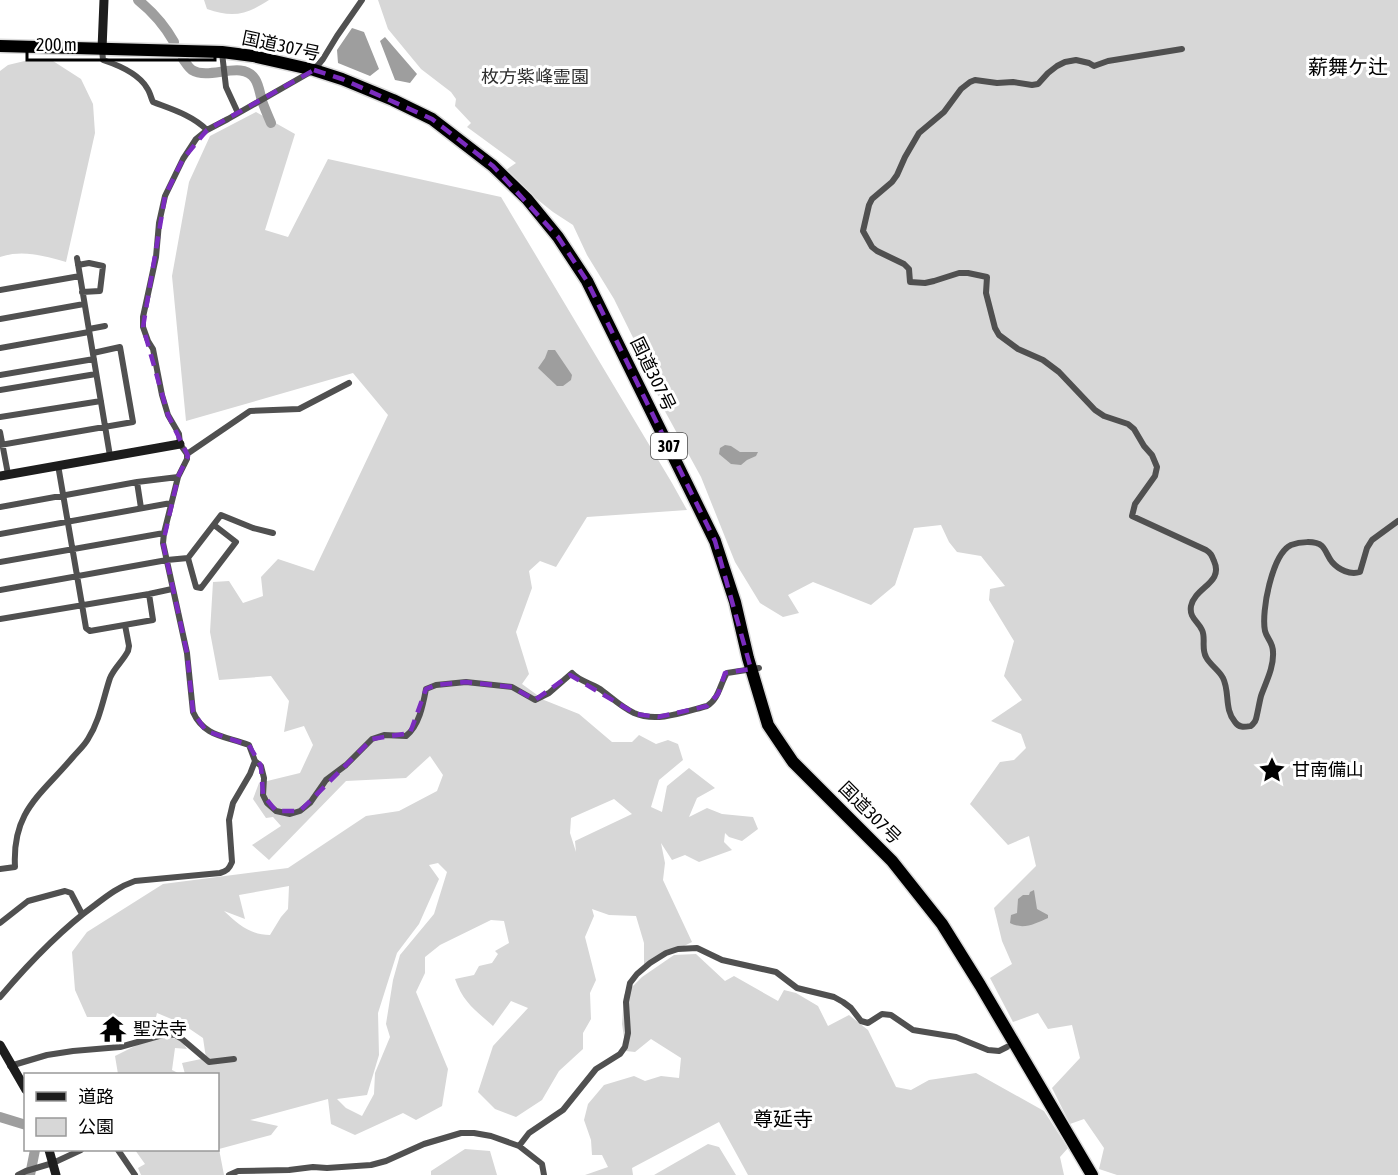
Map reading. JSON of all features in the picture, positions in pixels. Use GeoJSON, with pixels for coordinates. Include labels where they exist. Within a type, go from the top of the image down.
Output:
{"type":"FeatureCollection","features":[{"type":"Feature","properties":{"kind":"highway","name":"国道307号"},"geometry":{"type":"LineString","coordinates":[[0,46],[222,52],[253,56],[314,70],[393,100],[432,119],[493,166],[527,199],[558,237],[587,281],[715,541],[755,668],[768,725],[793,762],[892,861],[942,924],[1092,1175]]}},
{"type":"Feature","properties":{"kind":"street"},"geometry":{"type":"LineString","coordinates":[[104,0],[102,60],[120,65],[132,73],[147,87],[153,102],[188,116],[207,130]]}},
{"type":"Feature","properties":{"kind":"street"},"geometry":{"type":"LineString","coordinates":[[362,0],[314,70],[207,130],[196,139],[165,196],[143,327],[153,349],[168,415],[179,434],[180,444],[187,454],[187,459],[177,477],[164,533],[164,543],[187,653],[193,712],[197,721],[206,731],[249,745],[255,760],[261,766],[264,778],[263,795],[267,803],[276,811],[290,814],[300,811],[310,803],[326,780],[346,765],[372,739],[384,735],[406,736],[410,733],[415,727],[426,689],[436,685],[466,682],[512,687],[535,700],[549,693],[572,674],[597,687],[636,714],[658,717],[707,706],[718,694],[726,673],[755,668]]}},
{"type":"Feature","properties":{"kind":"street"},"geometry":{"type":"LineString","coordinates":[[1182,49],[1108,61],[1094,66],[1076,60],[1065,62],[1056,66],[1038,84],[1032,85],[975,80],[969,82],[944,112],[919,133],[897,175],[869,205],[863,231],[866,239],[878,251],[904,264],[909,269],[910,282],[925,283],[959,273],[987,277],[986,293],[999,335],[1018,349],[1043,360],[1059,372],[1095,410],[1104,416],[1128,424],[1134,429],[1144,446],[1152,454],[1157,467],[1155,476],[1135,504],[1132,516],[1210,552],[1216,565],[1216,574],[1192,602],[1191,615],[1203,630],[1204,652],[1207,658],[1222,675],[1227,686],[1231,716],[1243,728],[1251,726],[1256,721],[1260,699],[1271,666],[1273,648],[1265,631],[1265,614],[1270,582],[1285,549],[1300,543],[1317,543],[1322,546],[1333,564],[1347,573],[1354,574],[1360,572],[1367,548],[1372,540],[1398,521]]}},
{"type":"Feature","properties":{"kind":"street"},"geometry":{"type":"LineString","coordinates":[[222,52],[226,87],[238,112]]}},
{"type":"Feature","properties":{"kind":"street"},"geometry":{"type":"LineString","coordinates":[[82,292],[100,291],[103,266],[77,262],[80,276],[82,292],[84,304],[110,456]]}},
{"type":"Feature","properties":{"kind":"street"},"geometry":{"type":"LineString","coordinates":[[0,290],[80,276]]}},
{"type":"Feature","properties":{"kind":"street"},"geometry":{"type":"LineString","coordinates":[[0,319],[84,304]]}},
{"type":"Feature","properties":{"kind":"street"},"geometry":{"type":"LineString","coordinates":[[0,348],[105,326]]}},
{"type":"Feature","properties":{"kind":"street"},"geometry":{"type":"LineString","coordinates":[[0,375],[93,356],[120,347],[133,422],[1,445]]}},
{"type":"Feature","properties":{"kind":"street"},"geometry":{"type":"LineString","coordinates":[[0,390],[96,374]]}},
{"type":"Feature","properties":{"kind":"street"},"geometry":{"type":"LineString","coordinates":[[187,454],[250,411],[299,409],[349,383]]}},
{"type":"Feature","properties":{"kind":"street"},"geometry":{"type":"LineString","coordinates":[[0,417],[101,400]]}},
{"type":"Feature","properties":{"kind":"street"},"geometry":{"type":"LineString","coordinates":[[0,432],[4,475],[180,444]]}},
{"type":"Feature","properties":{"kind":"street"},"geometry":{"type":"LineString","coordinates":[[58,465],[86,628],[90,631],[153,620],[149,594]]}},
{"type":"Feature","properties":{"kind":"street"},"geometry":{"type":"LineString","coordinates":[[0,507],[177,477]]}},
{"type":"Feature","properties":{"kind":"street"},"geometry":{"type":"LineString","coordinates":[[137,482],[141,508]]}},
{"type":"Feature","properties":{"kind":"street"},"geometry":{"type":"LineString","coordinates":[[0,534],[171,503]]}},
{"type":"Feature","properties":{"kind":"street"},"geometry":{"type":"LineString","coordinates":[[0,590],[188,558],[221,515],[253,528],[273,533]]}},
{"type":"Feature","properties":{"kind":"street"},"geometry":{"type":"LineString","coordinates":[[188,558],[196,587],[201,588],[236,542],[214,525]]}},
{"type":"Feature","properties":{"kind":"street"},"geometry":{"type":"LineString","coordinates":[[0,562],[164,533]]}},
{"type":"Feature","properties":{"kind":"street"},"geometry":{"type":"LineString","coordinates":[[0,619],[172,589]]}},
{"type":"Feature","properties":{"kind":"street"},"geometry":{"type":"LineString","coordinates":[[0,870],[15,867],[14,850],[17,832],[35,798],[88,740],[102,708],[111,677],[128,651],[125,625]]}},
{"type":"Feature","properties":{"kind":"street"},"geometry":{"type":"LineString","coordinates":[[0,997],[34,958],[82,914],[124,885],[135,880],[203,875],[225,872],[230,868],[232,862],[229,820],[232,803],[255,760]]}},
{"type":"Feature","properties":{"kind":"street"},"geometry":{"type":"LineString","coordinates":[[0,923],[28,901],[65,891],[71,893],[82,914]]}},
{"type":"Feature","properties":{"kind":"street"},"geometry":{"type":"LineString","coordinates":[[519,1146],[529,1133],[563,1110],[596,1069],[620,1054],[625,1047],[628,1033],[626,1002],[630,983],[650,963],[678,949],[697,948],[722,960],[776,972],[797,988],[843,1002],[861,1021],[868,1023],[882,1014],[891,1015],[913,1030],[956,1037],[988,1050],[999,1051],[1007,1047]]}},
{"type":"Feature","properties":{"kind":"street"},"geometry":{"type":"LineString","coordinates":[[10,1066],[47,1055],[120,1047],[166,1034],[182,1039],[209,1062],[234,1059]]}},
{"type":"Feature","properties":{"kind":"street"},"geometry":{"type":"LineString","coordinates":[[0,1045],[24,1087]]}},
{"type":"Feature","properties":{"kind":"street"},"geometry":{"type":"LineString","coordinates":[[229,1175],[238,1170],[289,1170],[371,1165],[386,1161],[424,1144],[461,1133],[491,1136],[519,1146],[542,1164],[544,1175]]}},
{"type":"Feature","properties":{"kind":"street"},"geometry":{"type":"LineString","coordinates":[[50,1151],[57,1175]]}},
{"type":"Feature","properties":{"kind":"street"},"geometry":{"type":"LineString","coordinates":[[18,1175],[53,1163],[77,1151]]}},
{"type":"Feature","properties":{"kind":"street"},"geometry":{"type":"LineString","coordinates":[[119,1151],[135,1175]]}},
{"type":"Feature","properties":{"kind":"highlighted area"},"geometry":{"type":"Polygon","coordinates":[[[314,70],[342,79],[432,119],[493,166],[558,237],[587,281],[715,541],[751,669],[725,673],[718,694],[707,706],[658,717],[636,714],[570,675],[535,700],[512,687],[466,682],[436,685],[426,689],[410,733],[372,739],[300,811],[276,811],[263,795],[261,766],[249,745],[206,731],[193,712],[187,653],[163,543],[178,477],[188,456],[168,415],[143,327],[165,196],[183,159],[207,130],[314,70]]]}},
{"type":"Feature","properties":{"kind":"green space"},"geometry":{"type":"Polygon","coordinates":[[[204,0],[269,0],[246,12],[224,14],[207,9],[204,0]]]}},
{"type":"Feature","properties":{"kind":"green space","name":"枚方紫峰霊園"},"geometry":{"type":"Polygon","coordinates":[[[378,0],[1398,0],[1398,1175],[1117,1175],[1099,1169],[1104,1148],[1084,1119],[1070,1124],[1052,1088],[1080,1058],[1072,1025],[1048,1029],[1038,1013],[1013,1022],[990,978],[1012,964],[1002,941],[994,908],[1036,866],[1029,836],[1008,845],[970,804],[1000,762],[1014,760],[1026,748],[1021,734],[991,721],[1022,700],[1004,676],[1014,641],[989,600],[990,589],[1005,586],[981,556],[957,552],[941,525],[914,528],[895,585],[871,605],[813,582],[788,595],[799,613],[783,617],[760,603],[735,562],[701,477],[661,404],[647,366],[614,299],[587,255],[573,225],[528,192],[506,170],[516,163],[467,127],[471,123],[455,106],[456,99],[451,92],[421,69],[388,29],[378,0]]]}},
{"type":"Feature","properties":{"kind":"green space"},"geometry":{"type":"Polygon","coordinates":[[[33,59],[53,61],[81,79],[93,104],[95,133],[66,262],[25,253],[0,257],[0,71],[8,65],[33,59]]]}},
{"type":"Feature","properties":{"kind":"green space"},"geometry":{"type":"Polygon","coordinates":[[[256,112],[295,134],[265,230],[288,237],[328,159],[501,197],[687,510],[587,517],[556,567],[540,561],[529,571],[532,588],[516,632],[529,674],[522,684],[544,700],[579,714],[612,742],[632,742],[639,735],[656,744],[668,740],[678,744],[683,760],[659,780],[651,807],[662,812],[667,786],[689,768],[715,788],[697,798],[689,817],[707,808],[722,814],[753,817],[758,829],[742,841],[729,837],[725,833],[724,842],[732,850],[699,862],[685,855],[672,860],[661,843],[665,863],[663,880],[692,942],[644,966],[644,943],[636,916],[609,915],[592,909],[594,916],[585,937],[596,980],[590,993],[591,1019],[583,1033],[583,1049],[559,1071],[542,1100],[516,1117],[495,1109],[478,1092],[493,1046],[528,1008],[511,1001],[493,1026],[466,1000],[455,979],[474,975],[479,966],[492,963],[498,954],[495,951],[509,943],[504,921],[491,920],[440,945],[425,957],[425,973],[416,992],[448,1069],[442,1106],[416,1120],[403,1113],[355,1135],[331,1124],[328,1099],[250,1120],[278,1126],[271,1135],[219,1149],[219,1073],[185,1073],[182,1063],[206,1058],[203,1038],[181,1023],[157,1013],[156,1017],[87,1017],[75,990],[72,952],[87,932],[163,884],[288,868],[366,816],[399,811],[437,791],[443,775],[430,756],[406,778],[346,781],[269,860],[252,845],[281,826],[273,817],[266,818],[253,799],[259,783],[300,773],[313,745],[304,726],[284,732],[289,701],[271,676],[219,680],[210,632],[213,582],[229,581],[243,603],[263,596],[261,577],[278,559],[314,571],[388,415],[353,373],[186,421],[172,276],[189,182],[210,136],[256,112]],[[614,799],[571,818],[570,833],[576,852],[575,841],[632,814],[614,799]],[[438,863],[429,865],[439,879],[419,924],[397,953],[378,1013],[379,1055],[367,1095],[337,1099],[346,1108],[362,1116],[374,1094],[375,1073],[390,1037],[386,1024],[393,980],[400,955],[434,914],[447,872],[438,863]],[[289,886],[239,895],[245,919],[224,911],[250,931],[270,935],[288,909],[289,886]]]}},
{"type":"Feature","properties":{"kind":"green space"},"geometry":{"type":"Polygon","coordinates":[[[696,954],[725,981],[734,976],[778,1001],[784,990],[796,993],[818,1006],[828,1026],[849,1015],[868,1030],[896,1087],[911,1090],[929,1080],[976,1073],[1044,1111],[1068,1148],[1060,1157],[1064,1175],[748,1175],[719,1122],[632,1168],[633,1175],[585,1175],[608,1167],[602,1155],[592,1155],[591,1140],[584,1120],[588,1104],[604,1085],[634,1076],[645,1081],[661,1076],[679,1078],[681,1058],[651,1039],[635,1052],[626,1051],[622,1024],[624,995],[642,977],[674,955],[696,954]]]}},
{"type":"Feature","properties":{"kind":"green space"},"geometry":{"type":"Polygon","coordinates":[[[157,1035],[181,1040],[187,1049],[175,1048],[172,1070],[178,1073],[118,1073],[115,1056],[157,1035]]]}},
{"type":"Feature","properties":{"kind":"green space"},"geometry":{"type":"Polygon","coordinates":[[[708,1144],[719,1147],[736,1175],[654,1175],[708,1144]]]}},
{"type":"Feature","properties":{"kind":"green space"},"geometry":{"type":"Polygon","coordinates":[[[219,1149],[224,1175],[141,1175],[138,1168],[145,1164],[136,1151],[219,1151],[219,1149]]]}},
{"type":"Feature","properties":{"kind":"green space"},"geometry":{"type":"Polygon","coordinates":[[[465,1149],[490,1151],[497,1175],[431,1175],[431,1171],[465,1149]]]}},
{"type":"Feature","properties":{"kind":"shaded area"},"geometry":{"type":"Polygon","coordinates":[[[352,28],[364,32],[379,69],[370,76],[338,63],[337,50],[352,28]]]}},
{"type":"Feature","properties":{"kind":"shaded area"},"geometry":{"type":"Polygon","coordinates":[[[385,37],[417,74],[410,83],[395,80],[380,41],[385,37]]]}},
{"type":"Feature","properties":{"kind":"shaded area"},"geometry":{"type":"Polygon","coordinates":[[[548,350],[555,350],[572,375],[571,380],[563,386],[557,386],[538,368],[548,350]]]}},
{"type":"Feature","properties":{"kind":"shaded area"},"geometry":{"type":"Polygon","coordinates":[[[725,445],[740,452],[758,452],[756,456],[741,465],[731,464],[719,454],[720,448],[725,445]]]}},
{"type":"Feature","properties":{"kind":"shaded area"},"geometry":{"type":"Polygon","coordinates":[[[1034,890],[1037,909],[1048,915],[1048,918],[1024,926],[1010,923],[1011,915],[1017,913],[1018,899],[1023,895],[1029,895],[1034,890]]]}},
{"type":"Feature","properties":{"kind":"waterway"},"geometry":{"type":"LineString","coordinates":[[138,0],[149,9],[174,42]]}},
{"type":"Feature","properties":{"kind":"waterway"},"geometry":{"type":"LineString","coordinates":[[183,59],[192,70],[199,73],[234,70],[249,73],[256,81],[271,123]]}},
{"type":"Feature","properties":{"kind":"waterway"},"geometry":{"type":"LineString","coordinates":[[0,1117],[24,1124]]}},
{"type":"Feature","properties":{"kind":"waterway"},"geometry":{"type":"LineString","coordinates":[[30,1175],[35,1151]]}},
{"type":"Feature","properties":{"kind":"place","name":"甘南備山"},"geometry":{"type":"Point","coordinates":[1272,770]}},
{"type":"Feature","properties":{"kind":"place","name":"聖法寺"},"geometry":{"type":"Point","coordinates":[113,1029]}},
{"type":"Feature","properties":{"kind":"district","name":"薪舞ケ辻"},"geometry":{"type":"Point","coordinates":[1348,67]}},
{"type":"Feature","properties":{"kind":"district","name":"尊延寺"},"geometry":{"type":"Point","coordinates":[783,1119]}}]}
